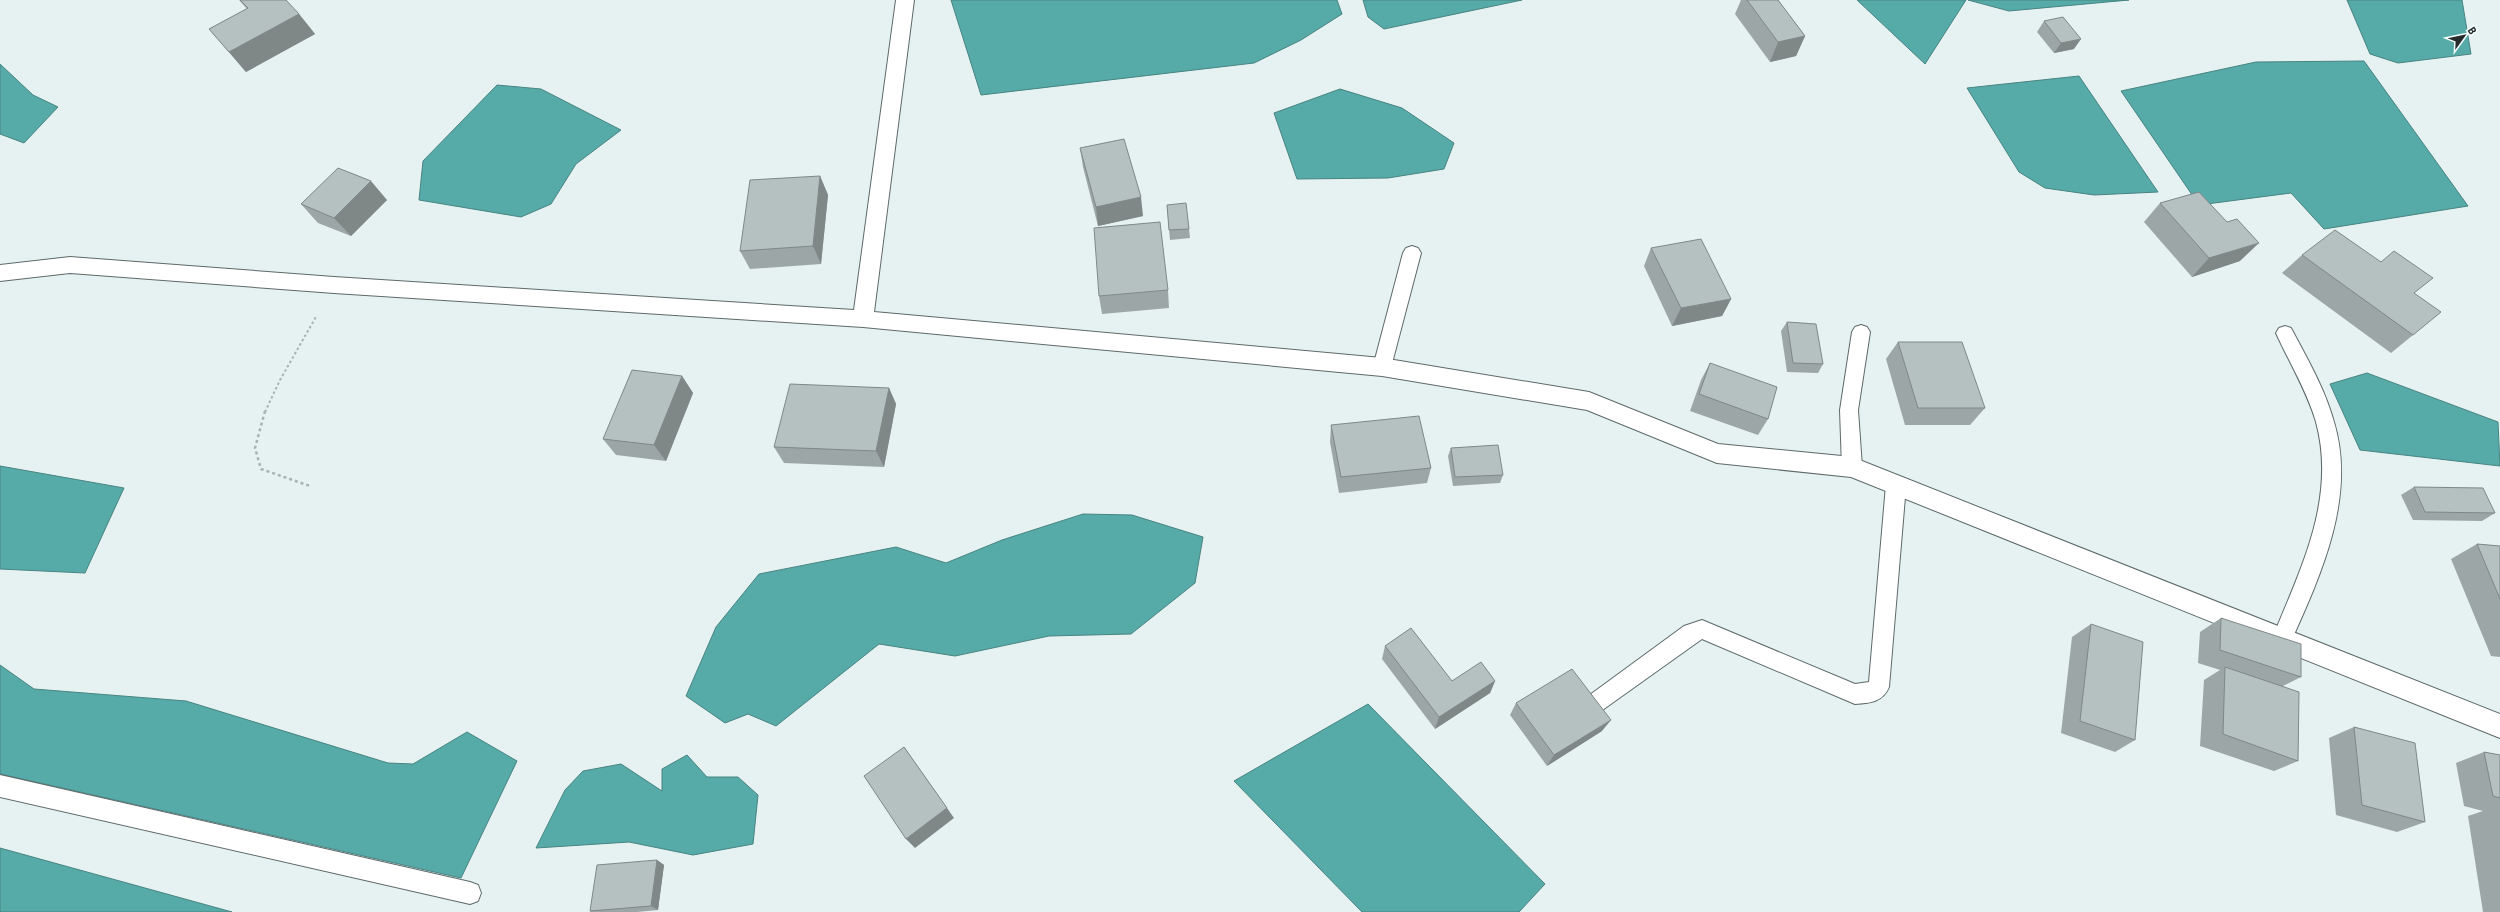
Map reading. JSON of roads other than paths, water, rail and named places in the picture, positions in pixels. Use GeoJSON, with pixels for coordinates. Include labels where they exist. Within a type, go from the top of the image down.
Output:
{"type":"FeatureCollection","features":[{"type":"Feature","properties":{"kind":"street"},"geometry":{"type":"LineString","coordinates":[[863,319],[905,0]]}},
{"type":"Feature","properties":{"kind":"street"},"geometry":{"type":"LineString","coordinates":[[0,273],[70,265],[334,285],[863,319],[1382,368],[1589,401],[1717,454],[1852,467],[2500,726]]}},
{"type":"Feature","properties":{"kind":"lane"},"geometry":{"type":"LineString","coordinates":[[1382,368],[1412,253]]}},
{"type":"Feature","properties":{"kind":"lane"},"geometry":{"type":"LineString","coordinates":[[1852,467],[1849,410],[1861,332]]}},
{"type":"Feature","properties":{"kind":"lane"},"geometry":{"type":"LineString","coordinates":[[2282,639],[2331,508],[2334,465],[2325,422],[2285,333]]}},
{"type":"Feature","properties":{"kind":"lane"},"geometry":{"type":"LineString","coordinates":[[1594,704],[1691,633],[1702,629],[1855,694],[1870,694],[1879,687],[1896,485]]}},
{"type":"Feature","properties":{"kind":"lane"},"geometry":{"type":"LineString","coordinates":[[0,786],[470,893]]}},
{"type":"Feature","properties":{"kind":"water"},"geometry":{"type":"Polygon","coordinates":[[[951,0],[1337,0],[1342,14],[1301,40],[1254,63],[981,95],[951,0]]]}},
{"type":"Feature","properties":{"kind":"water"},"geometry":{"type":"Polygon","coordinates":[[[1363,0],[1522,0],[1384,29],[1368,17],[1363,0]]]}},
{"type":"Feature","properties":{"kind":"water"},"geometry":{"type":"Polygon","coordinates":[[[1857,0],[1966,0],[1925,64],[1857,0]]]}},
{"type":"Feature","properties":{"kind":"water"},"geometry":{"type":"Polygon","coordinates":[[[1968,0],[2129,0],[2009,11],[1968,0]]]}},
{"type":"Feature","properties":{"kind":"water"},"geometry":{"type":"Polygon","coordinates":[[[2347,0],[2462,0],[2471,54],[2398,63],[2370,54],[2347,0]]]}},
{"type":"Feature","properties":{"kind":"water"},"geometry":{"type":"Polygon","coordinates":[[[2364,61],[2468,206],[2324,229],[2291,193],[2199,205],[2121,91],[2256,62],[2364,61]]]}},
{"type":"Feature","properties":{"kind":"water"},"geometry":{"type":"Polygon","coordinates":[[[0,64],[33,95],[58,107],[24,143],[0,134],[0,64]]]}},
{"type":"Feature","properties":{"kind":"water"},"geometry":{"type":"Polygon","coordinates":[[[2079,76],[2158,192],[2094,195],[2045,188],[2019,172],[1967,88],[2079,76]]]}},
{"type":"Feature","properties":{"kind":"water"},"geometry":{"type":"Polygon","coordinates":[[[497,85],[541,89],[621,130],[576,164],[551,204],[521,217],[419,200],[423,161],[497,85]]]}},
{"type":"Feature","properties":{"kind":"water"},"geometry":{"type":"Polygon","coordinates":[[[1340,89],[1402,108],[1454,143],[1444,169],[1388,178],[1297,179],[1274,113],[1340,89]]]}},
{"type":"Feature","properties":{"kind":"water"},"geometry":{"type":"Polygon","coordinates":[[[2367,373],[2498,422],[2500,466],[2360,450],[2330,384],[2367,373]]]}},
{"type":"Feature","properties":{"kind":"water"},"geometry":{"type":"Polygon","coordinates":[[[0,466],[124,488],[85,573],[0,569],[0,466]]]}},
{"type":"Feature","properties":{"kind":"water"},"geometry":{"type":"Polygon","coordinates":[[[1083,514],[1132,515],[1203,537],[1195,583],[1131,634],[1049,636],[955,656],[879,644],[776,726],[748,714],[725,723],[686,696],[716,627],[759,574],[896,547],[946,563],[1002,540],[1083,514]]]}},
{"type":"Feature","properties":{"kind":"water"},"geometry":{"type":"Polygon","coordinates":[[[0,665],[34,689],[186,701],[388,763],[413,764],[467,732],[517,761],[461,878],[0,774],[0,665]]]}},
{"type":"Feature","properties":{"kind":"water"},"geometry":{"type":"Polygon","coordinates":[[[1368,704],[1545,884],[1519,912],[1362,912],[1234,781],[1368,704]]]}},
{"type":"Feature","properties":{"kind":"water"},"geometry":{"type":"Polygon","coordinates":[[[687,755],[707,777],[738,777],[758,795],[753,844],[693,855],[629,842],[536,848],[565,790],[583,771],[621,764],[662,791],[662,769],[687,755]]]}},
{"type":"Feature","properties":{"kind":"water"},"geometry":{"type":"Polygon","coordinates":[[[0,848],[232,912],[0,912],[0,848]]]}}]}
